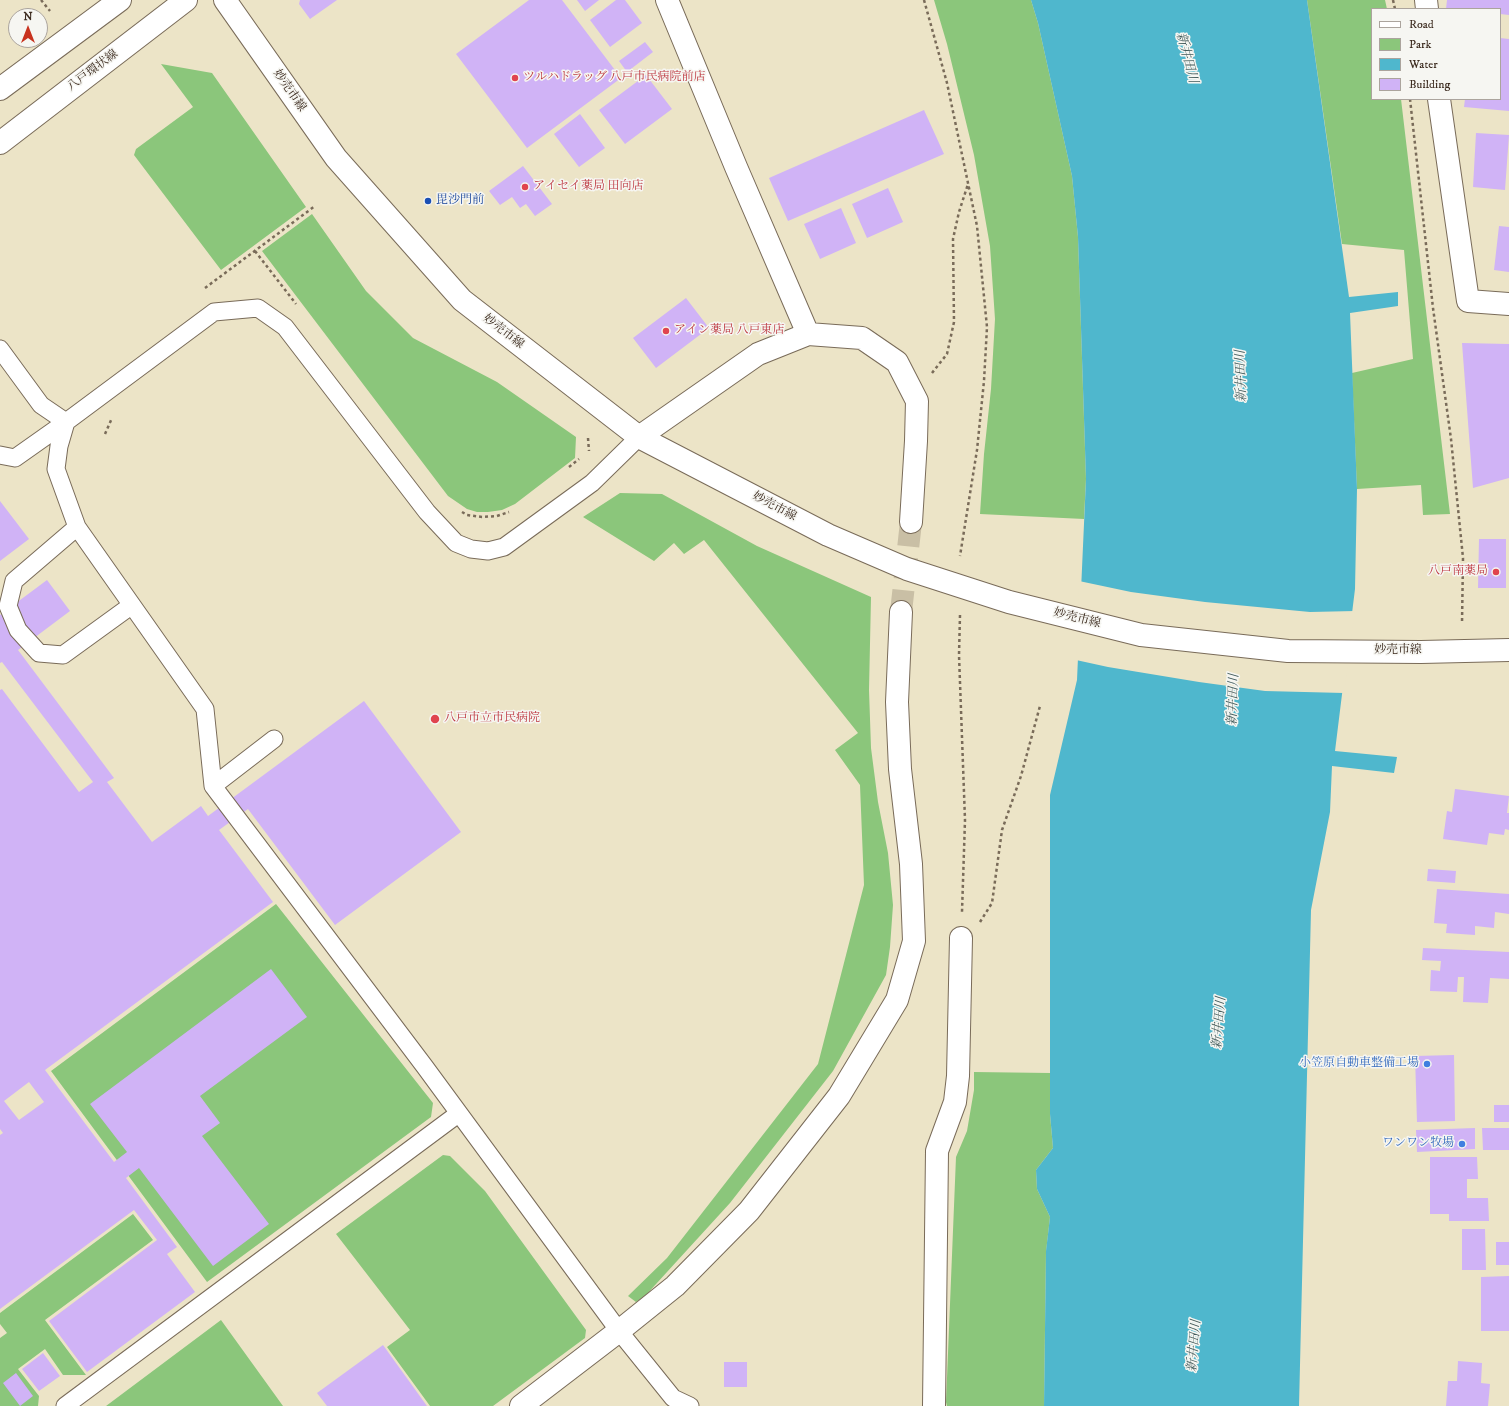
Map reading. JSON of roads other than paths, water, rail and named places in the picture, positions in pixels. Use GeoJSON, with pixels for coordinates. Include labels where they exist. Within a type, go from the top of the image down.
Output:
{"type":"FeatureCollection","features":[{"type":"Feature","properties":{"kind":"street"},"geometry":{"type":"LineString","coordinates":[[0,89],[120,0]]}},
{"type":"Feature","properties":{"kind":"street","name":"八戸環状線"},"geometry":{"type":"LineString","coordinates":[[0,143],[186,0]]}},
{"type":"Feature","properties":{"kind":"street","name":"妙売市線"},"geometry":{"type":"LineString","coordinates":[[225,0],[336,158],[462,300],[639,437],[828,535],[907,569],[1009,602],[1141,635],[1288,651],[1421,652],[1509,650]]}},
{"type":"Feature","properties":{"kind":"street"},"geometry":{"type":"LineString","coordinates":[[667,0],[736,167],[808,334]]}},
{"type":"Feature","properties":{"kind":"street"},"geometry":{"type":"LineString","coordinates":[[1439,100],[1468,301],[1509,304]]}},
{"type":"Feature","properties":{"kind":"street"},"geometry":{"type":"LineString","coordinates":[[639,437],[758,354],[808,334],[862,338],[898,362],[917,401],[911,522]]}},
{"type":"Feature","properties":{"kind":"street"},"geometry":{"type":"LineString","coordinates":[[521,1406],[620,1331],[675,1286],[749,1211],[839,1096],[897,1000],[914,941],[911,864],[900,768],[897,702],[901,612]]}},
{"type":"Feature","properties":{"kind":"street"},"geometry":{"type":"LineString","coordinates":[[934,1406],[937,1151],[955,1102],[958,1076],[961,938]]}},
{"type":"Feature","properties":{"kind":"lane"},"geometry":{"type":"LineString","coordinates":[[0,455],[15,458],[214,312],[258,308],[285,327],[427,512],[456,543],[471,549],[488,551],[504,547],[592,483],[639,437]]}},
{"type":"Feature","properties":{"kind":"lane"},"geometry":{"type":"LineString","coordinates":[[0,349],[41,405],[66,422]]}},
{"type":"Feature","properties":{"kind":"lane"},"geometry":{"type":"LineString","coordinates":[[66,422],[59,446],[56,469],[77,527],[205,709],[213,786],[420,1061],[620,1331],[673,1398],[690,1406]]}},
{"type":"Feature","properties":{"kind":"lane"},"geometry":{"type":"LineString","coordinates":[[77,527],[14,581],[8,606],[18,630],[39,653],[63,655],[132,605]]}},
{"type":"Feature","properties":{"kind":"lane"},"geometry":{"type":"LineString","coordinates":[[213,786],[274,739]]}},
{"type":"Feature","properties":{"kind":"lane"},"geometry":{"type":"LineString","coordinates":[[65,1406],[458,1114]]}},
{"type":"Feature","properties":{"kind":"water","name":"新井田川"},"geometry":{"type":"Polygon","coordinates":[[[1031,0],[1307,0],[1349,297],[1398,292],[1398,306],[1350,313],[1357,489],[1355,589],[1335,751],[1397,757],[1394,773],[1332,766],[1330,812],[1311,910],[1299,1406],[1044,1406],[1046,1251],[1050,1217],[1037,1189],[1036,1170],[1053,1148],[1050,1114],[1050,795],[1077,680],[1086,479],[1078,237],[1072,176],[1038,23],[1031,0]]]}},
{"type":"Feature","properties":{"kind":"tunnel"},"geometry":{"type":"LineString","coordinates":[[901,612],[911,522]]}},
{"type":"Feature","properties":{"kind":"place","name":"ツルハドラッグ 八戸市民病院前店"},"geometry":{"type":"Point","coordinates":[515,78]}},
{"type":"Feature","properties":{"kind":"place","name":"アイセイ薬局 田向店"},"geometry":{"type":"Point","coordinates":[525,187]}},
{"type":"Feature","properties":{"kind":"place","name":"毘沙門前"},"geometry":{"type":"Point","coordinates":[428,201]}},
{"type":"Feature","properties":{"kind":"place","name":"アイン薬局 八戸東店"},"geometry":{"type":"Point","coordinates":[666,331]}},
{"type":"Feature","properties":{"kind":"place","name":"八戸南薬局"},"geometry":{"type":"Point","coordinates":[1496,572]}},
{"type":"Feature","properties":{"kind":"place","name":"八戸市立市民病院"},"geometry":{"type":"Point","coordinates":[435,719]}},
{"type":"Feature","properties":{"kind":"place","name":"小笠原自動車整備工場"},"geometry":{"type":"Point","coordinates":[1427,1064]}},
{"type":"Feature","properties":{"kind":"place","name":"ワンワン牧場"},"geometry":{"type":"Point","coordinates":[1462,1144]}}]}
